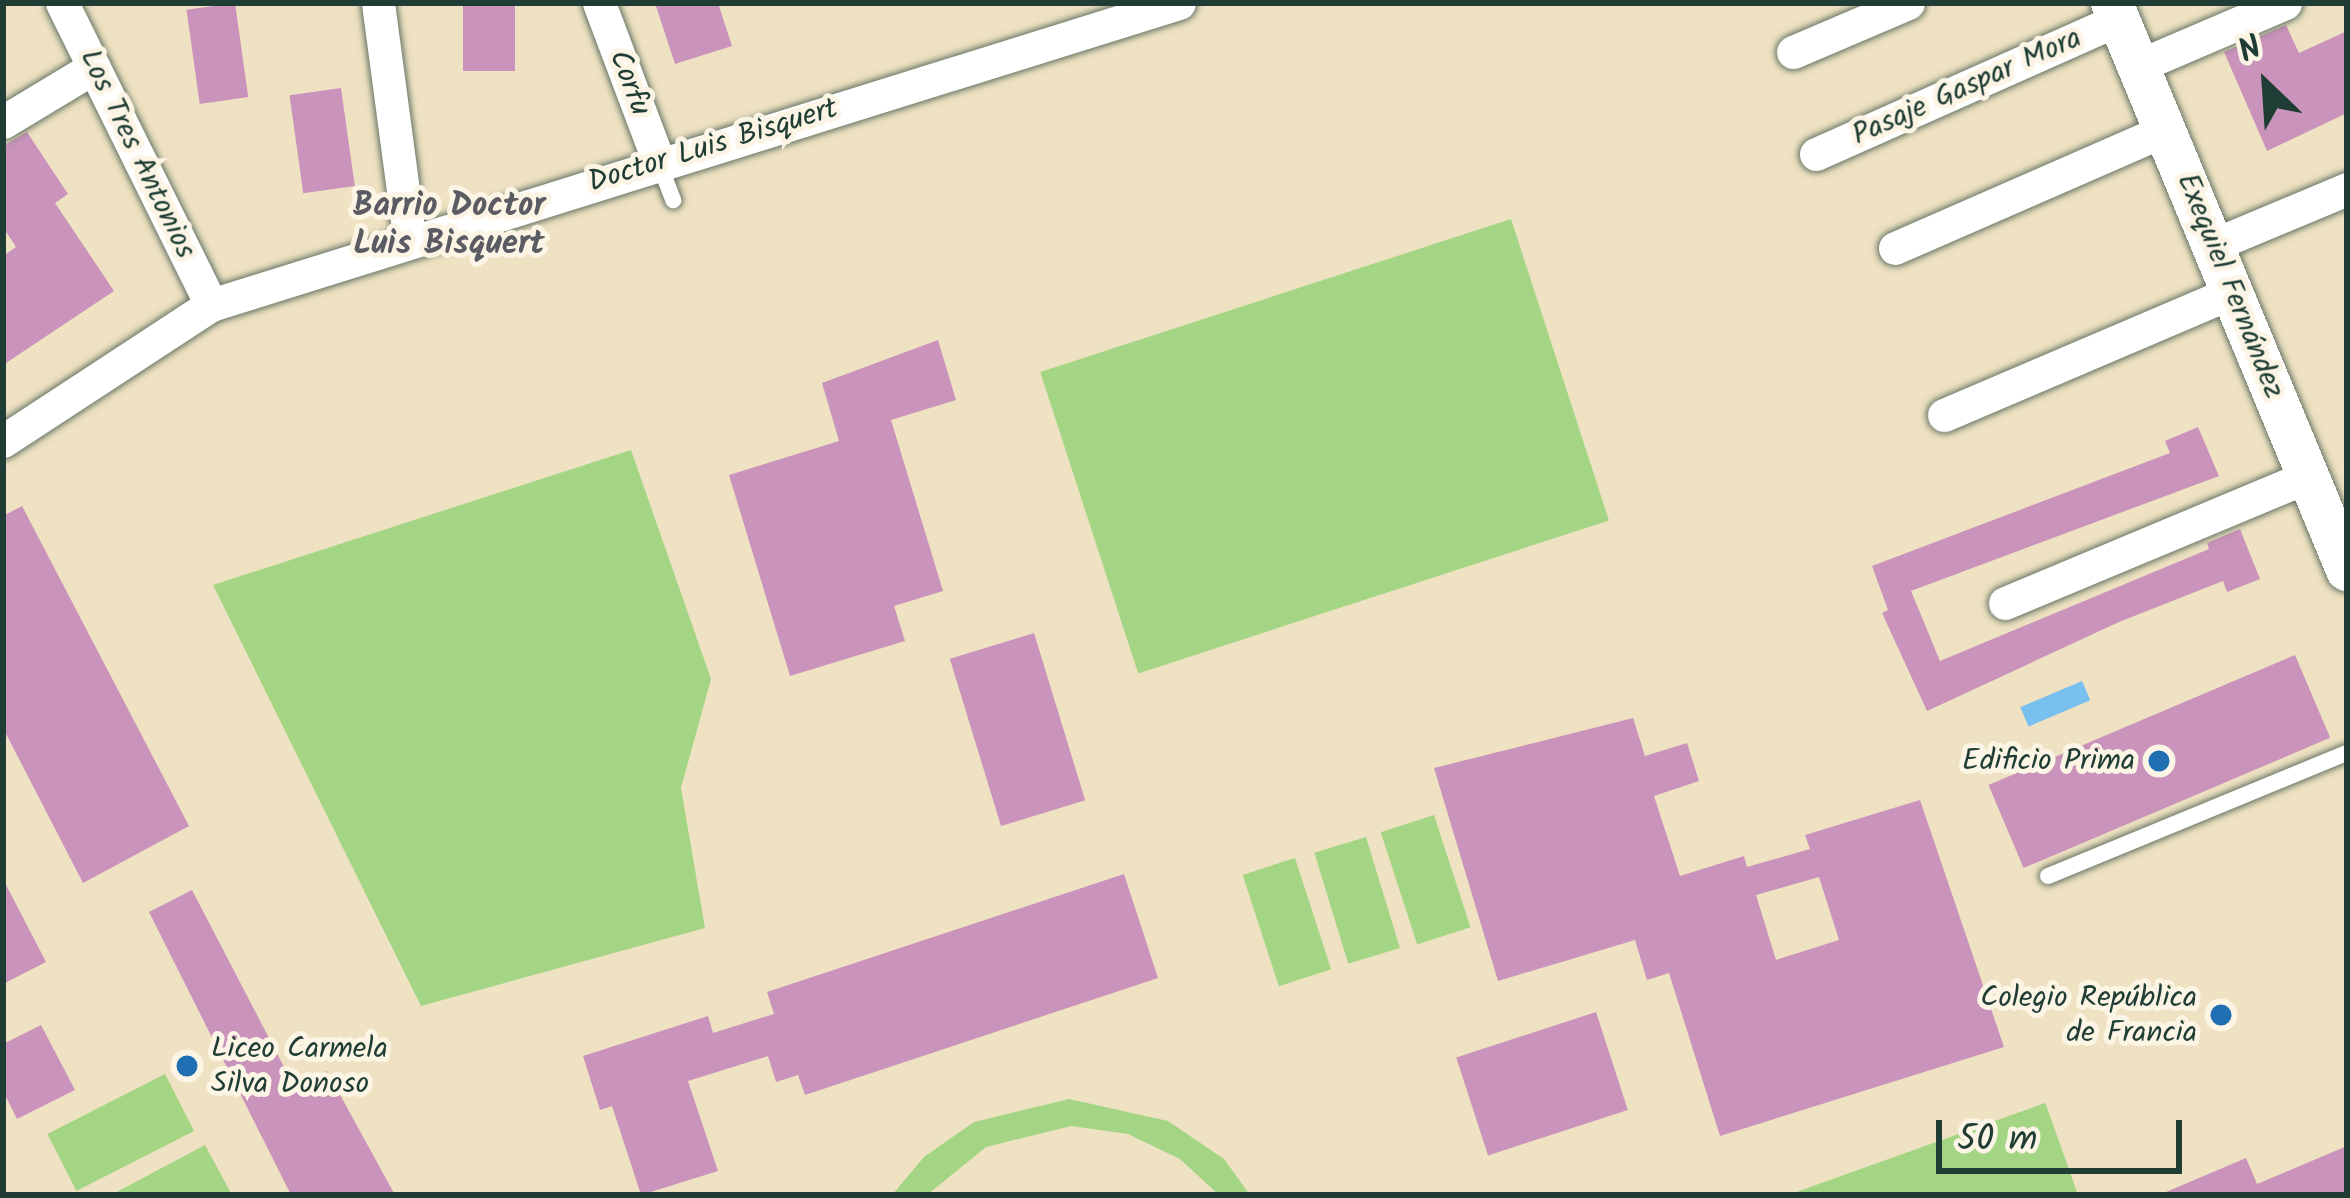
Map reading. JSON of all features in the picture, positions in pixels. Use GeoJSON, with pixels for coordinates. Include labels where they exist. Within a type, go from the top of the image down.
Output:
{"type":"FeatureCollection","features":[{"type":"Feature","properties":{"kind":"street","name":"Los Tres Antonios"},"geometry":{"type":"LineString","coordinates":[[62,3],[211,304]]}},
{"type":"Feature","properties":{"kind":"street"},"geometry":{"type":"LineString","coordinates":[[378,3],[410,242]]}},
{"type":"Feature","properties":{"kind":"street","name":"Corfu"},"geometry":{"type":"LineString","coordinates":[[599,3],[659,163]]}},
{"type":"Feature","properties":{"kind":"street","name":"Doctor Luis Bisquert"},"geometry":{"type":"LineString","coordinates":[[3,441],[211,304],[1140,8],[1179,3]]}},
{"type":"Feature","properties":{"kind":"street"},"geometry":{"type":"LineString","coordinates":[[1793,52],[1908,3]]}},
{"type":"Feature","properties":{"kind":"street"},"geometry":{"type":"LineString","coordinates":[[2138,66],[2285,3]]}},
{"type":"Feature","properties":{"kind":"street","name":"Exequiel Fernández"},"geometry":{"type":"LineString","coordinates":[[2115,11],[2347,570]]}},
{"type":"Feature","properties":{"kind":"street","name":"Pasaje Gaspar Mora"},"geometry":{"type":"LineString","coordinates":[[1816,154],[2115,11]]}},
{"type":"Feature","properties":{"kind":"street"},"geometry":{"type":"LineString","coordinates":[[3,122],[94,68]]}},
{"type":"Feature","properties":{"kind":"street"},"geometry":{"type":"LineString","coordinates":[[1895,248],[2165,130]]}},
{"type":"Feature","properties":{"kind":"street"},"geometry":{"type":"LineString","coordinates":[[2213,245],[2347,189]]}},
{"type":"Feature","properties":{"kind":"street"},"geometry":{"type":"LineString","coordinates":[[1944,415],[2232,292]]}},
{"type":"Feature","properties":{"kind":"street"},"geometry":{"type":"LineString","coordinates":[[2005,603],[2308,476]]}},
{"type":"Feature","properties":{"kind":"lane"},"geometry":{"type":"LineString","coordinates":[[659,163],[673,200]]}},
{"type":"Feature","properties":{"kind":"lane"},"geometry":{"type":"LineString","coordinates":[[2048,877],[2347,753]]}},
{"type":"Feature","properties":{"kind":"green space"},"geometry":{"type":"Polygon","coordinates":[[[1511,219],[1609,520],[1138,673],[1040,372],[1511,219]]]}},
{"type":"Feature","properties":{"kind":"green space"},"geometry":{"type":"Polygon","coordinates":[[[631,450],[711,679],[681,788],[705,928],[421,1006],[213,585],[631,450]]]}},
{"type":"Feature","properties":{"kind":"green space"},"geometry":{"type":"Polygon","coordinates":[[[1434,815],[1470,927],[1417,945],[1381,832],[1434,815]]]}},
{"type":"Feature","properties":{"kind":"green space"},"geometry":{"type":"Polygon","coordinates":[[[1366,837],[1400,948],[1348,964],[1314,853],[1366,837]]]}},
{"type":"Feature","properties":{"kind":"green space"},"geometry":{"type":"Polygon","coordinates":[[[1295,858],[1331,969],[1279,986],[1243,875],[1295,858]]]}},
{"type":"Feature","properties":{"kind":"green space"},"geometry":{"type":"Polygon","coordinates":[[[165,1074],[194,1131],[76,1191],[47,1134],[165,1074]]]}},
{"type":"Feature","properties":{"kind":"green space"},"geometry":{"type":"Polygon","coordinates":[[[1069,1099],[1168,1121],[1224,1159],[1250,1195],[1219,1195],[1180,1159],[1128,1134],[1071,1126],[986,1147],[927,1195],[892,1195],[924,1157],[974,1122],[1069,1099]]]}},
{"type":"Feature","properties":{"kind":"green space"},"geometry":{"type":"Polygon","coordinates":[[[2045,1103],[2078,1195],[1788,1195],[2045,1103]]]}},
{"type":"Feature","properties":{"kind":"green space"},"geometry":{"type":"Polygon","coordinates":[[[205,1145],[232,1195],[111,1195],[205,1145]]]}},
{"type":"Feature","properties":{"kind":"water"},"geometry":{"type":"Polygon","coordinates":[[[2082,681],[2090,700],[2029,727],[2020,707],[2082,681]]]}},
{"type":"Feature","properties":{"kind":"building"},"geometry":{"type":"Polygon","coordinates":[[[235,3],[248,97],[200,104],[186,10],[235,3]]]}},
{"type":"Feature","properties":{"kind":"building"},"geometry":{"type":"Polygon","coordinates":[[[463,3],[515,3],[515,71],[463,71],[463,3]]]}},
{"type":"Feature","properties":{"kind":"building"},"geometry":{"type":"Polygon","coordinates":[[[655,3],[718,3],[732,46],[675,64],[655,3]]]}},
{"type":"Feature","properties":{"kind":"building"},"geometry":{"type":"Polygon","coordinates":[[[2286,25],[2299,53],[2347,31],[2347,113],[2267,151],[2224,52],[2286,25]]]}},
{"type":"Feature","properties":{"kind":"building"},"geometry":{"type":"Polygon","coordinates":[[[341,88],[355,186],[303,193],[290,95],[341,88]]]}},
{"type":"Feature","properties":{"kind":"building"},"geometry":{"type":"Polygon","coordinates":[[[27,132],[68,194],[55,203],[114,291],[3,365],[3,256],[16,247],[3,227],[3,146],[27,132]]]}},
{"type":"Feature","properties":{"kind":"building"},"geometry":{"type":"Polygon","coordinates":[[[938,340],[956,400],[891,420],[943,591],[894,606],[905,641],[790,676],[729,475],[839,441],[822,383],[938,340]]]}},
{"type":"Feature","properties":{"kind":"building"},"geometry":{"type":"Polygon","coordinates":[[[2198,427],[2219,476],[1911,591],[1940,661],[2209,549],[2207,543],[2240,529],[2260,579],[2227,592],[2223,581],[2119,622],[1927,711],[1882,613],[1888,610],[1872,566],[2170,453],[2165,441],[2198,427]]]}},
{"type":"Feature","properties":{"kind":"building"},"geometry":{"type":"Polygon","coordinates":[[[22,506],[189,826],[83,883],[3,728],[3,516],[22,506]]]}},
{"type":"Feature","properties":{"kind":"building"},"geometry":{"type":"Polygon","coordinates":[[[1034,633],[1085,800],[1001,826],[950,659],[1034,633]]]}},
{"type":"Feature","properties":{"kind":"building","name":"Edificio Prima"},"geometry":{"type":"Polygon","coordinates":[[[2295,655],[2330,738],[2024,868],[1988,785],[2295,655]]]}},
{"type":"Feature","properties":{"kind":"building"},"geometry":{"type":"Polygon","coordinates":[[[1633,718],[1645,756],[1687,743],[1699,781],[1654,796],[1680,876],[1744,856],[1747,867],[1810,849],[1805,835],[1920,800],[2004,1047],[1720,1136],[1669,973],[1647,980],[1635,940],[1498,981],[1434,768],[1633,718]],[[1819,877],[1756,895],[1776,960],[1839,940],[1819,877]]]}},
{"type":"Feature","properties":{"kind":"building"},"geometry":{"type":"Polygon","coordinates":[[[1124,874],[1158,978],[805,1095],[798,1075],[776,1082],[768,1056],[688,1081],[718,1171],[641,1195],[612,1106],[600,1110],[583,1056],[708,1016],[713,1033],[774,1014],[767,992],[1124,874]]]}},
{"type":"Feature","properties":{"kind":"building"},"geometry":{"type":"Polygon","coordinates":[[[3,879],[46,962],[3,984],[3,879]]]}},
{"type":"Feature","properties":{"kind":"building"},"geometry":{"type":"Polygon","coordinates":[[[192,890],[295,1088],[327,1071],[395,1195],[291,1195],[149,912],[192,890]]]}},
{"type":"Feature","properties":{"kind":"building"},"geometry":{"type":"Polygon","coordinates":[[[1596,1012],[1628,1110],[1488,1155],[1456,1057],[1596,1012]]]}},
{"type":"Feature","properties":{"kind":"building"},"geometry":{"type":"Polygon","coordinates":[[[41,1025],[75,1090],[17,1119],[3,1091],[3,1044],[41,1025]]]}},
{"type":"Feature","properties":{"kind":"building"},"geometry":{"type":"Polygon","coordinates":[[[2347,1146],[2347,1195],[2159,1195],[2246,1158],[2257,1184],[2347,1146]]]}},
{"type":"Feature","properties":{"kind":"place","name":"Edificio Prima"},"geometry":{"type":"Point","coordinates":[2159,761]}},
{"type":"Feature","properties":{"kind":"place","name":"Colegio República de Francia"},"geometry":{"type":"Point","coordinates":[2221,1015]}},
{"type":"Feature","properties":{"kind":"place","name":"Liceo Carmela Silva Donoso"},"geometry":{"type":"Point","coordinates":[187,1066]}},
{"type":"Feature","properties":{"kind":"district","name":"Barrio Doctor Luis Bisquert"},"geometry":{"type":"Point","coordinates":[449,226]}}]}
